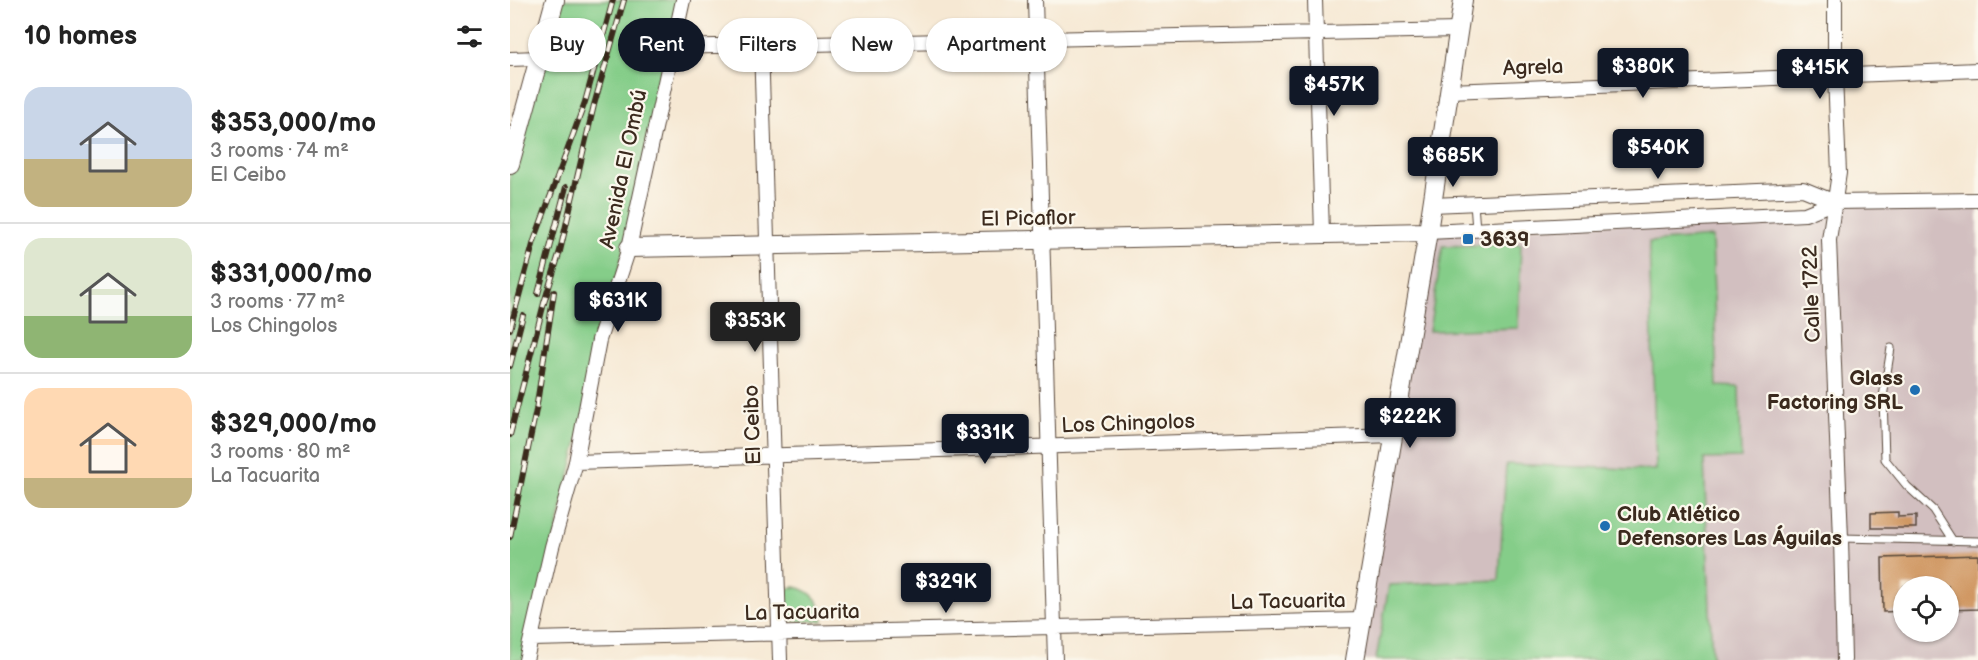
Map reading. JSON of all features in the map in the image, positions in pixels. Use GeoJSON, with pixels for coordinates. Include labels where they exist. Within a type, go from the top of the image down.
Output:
{"type":"FeatureCollection","features":[{"type":"Feature","properties":{"kind":"main road"},"geometry":{"type":"LineString","coordinates":[[550,18],[555,0]]}},
{"type":"Feature","properties":{"kind":"main road"},"geometry":{"type":"LineString","coordinates":[[1355,660],[1428,232],[1463,0]]}},
{"type":"Feature","properties":{"kind":"main road"},"geometry":{"type":"LineString","coordinates":[[510,164],[535,72]]}},
{"type":"Feature","properties":{"kind":"main road","name":"El Picaflor"},"geometry":{"type":"LineString","coordinates":[[629,248],[1428,232]]}},
{"type":"Feature","properties":{"kind":"street","name":"Avenida El Ombú"},"geometry":{"type":"LineString","coordinates":[[678,18],[683,0]]}},
{"type":"Feature","properties":{"kind":"street"},"geometry":{"type":"LineString","coordinates":[[1035,0],[1035,18]]}},
{"type":"Feature","properties":{"kind":"street"},"geometry":{"type":"LineString","coordinates":[[1315,0],[1322,234]]}},
{"type":"Feature","properties":{"kind":"street","name":"Calle 1722"},"geometry":{"type":"LineString","coordinates":[[1835,0],[1839,173],[1829,240],[1844,660]]}},
{"type":"Feature","properties":{"kind":"street"},"geometry":{"type":"LineString","coordinates":[[1067,38],[1458,30]]}},
{"type":"Feature","properties":{"kind":"street"},"geometry":{"type":"LineString","coordinates":[[818,44],[926,41]]}},
{"type":"Feature","properties":{"kind":"street"},"geometry":{"type":"LineString","coordinates":[[510,59],[528,58]]}},
{"type":"Feature","properties":{"kind":"street","name":"Agrela"},"geometry":{"type":"LineString","coordinates":[[1449,91],[1978,70]]}},
{"type":"Feature","properties":{"kind":"street","name":"Avenida El Ombú"},"geometry":{"type":"LineString","coordinates":[[526,660],[552,547],[576,462],[599,340],[629,248],[666,72]]}},
{"type":"Feature","properties":{"kind":"street","name":"El Ceibo"},"geometry":{"type":"LineString","coordinates":[[762,72],[780,660]]}},
{"type":"Feature","properties":{"kind":"street"},"geometry":{"type":"LineString","coordinates":[[1037,72],[1055,660]]}},
{"type":"Feature","properties":{"kind":"street"},"geometry":{"type":"LineString","coordinates":[[1432,205],[1803,189],[1835,202]]}},
{"type":"Feature","properties":{"kind":"street"},"geometry":{"type":"LineString","coordinates":[[1428,232],[1805,214],[1835,202],[1978,200]]}},
{"type":"Feature","properties":{"kind":"street","name":"Los Chingolos"},"geometry":{"type":"LineString","coordinates":[[576,462],[1394,435]]}},
{"type":"Feature","properties":{"kind":"street","name":"La Tacuarita"},"geometry":{"type":"LineString","coordinates":[[531,639],[1362,620]]}},
{"type":"Feature","properties":{"kind":"lane"},"geometry":{"type":"LineString","coordinates":[[1474,203],[1476,231]]}},
{"type":"Feature","properties":{"kind":"lane"},"geometry":{"type":"LineString","coordinates":[[1891,348],[1883,397],[1885,459],[1906,486],[1933,510],[1953,541]]}},
{"type":"Feature","properties":{"kind":"lane"},"geometry":{"type":"LineString","coordinates":[[1841,538],[1978,541]]}},
{"type":"Feature","properties":{"kind":"shaded area"},"geometry":{"type":"Polygon","coordinates":[[[1978,200],[1978,660],[1355,660],[1428,232],[1805,214],[1835,202],[1978,200]]]}},
{"type":"Feature","properties":{"kind":"green space"},"geometry":{"type":"Polygon","coordinates":[[[555,0],[683,0],[679,18],[618,18],[618,72],[666,72],[526,660],[510,660],[510,164],[535,72],[606,72],[606,18],[550,18],[555,0]]]}},
{"type":"Feature","properties":{"kind":"green space","name":"Club Atlético Defensores Las Águilas"},"geometry":{"type":"Polygon","coordinates":[[[1712,237],[1717,386],[1739,387],[1741,458],[1704,459],[1712,660],[1376,660],[1389,585],[1499,580],[1506,464],[1656,470],[1649,242],[1712,237]]]}},
{"type":"Feature","properties":{"kind":"green space"},"geometry":{"type":"Polygon","coordinates":[[[1521,244],[1518,328],[1429,331],[1443,246],[1521,244]]]}},
{"type":"Feature","properties":{"kind":"green space"},"geometry":{"type":"Polygon","coordinates":[[[795,587],[807,591],[815,598],[821,608],[823,621],[785,621],[785,589],[795,587]]]}},
{"type":"Feature","properties":{"kind":"building"},"geometry":{"type":"Polygon","coordinates":[[[1898,512],[1898,517],[1916,516],[1916,528],[1871,528],[1871,513],[1898,512]]]}},
{"type":"Feature","properties":{"kind":"building"},"geometry":{"type":"Polygon","coordinates":[[[1978,555],[1978,609],[1959,610],[1959,576],[1893,576],[1893,612],[1883,612],[1882,558],[1978,555]]]}},
{"type":"Feature","properties":{"kind":"railway"},"geometry":{"type":"LineString","coordinates":[[510,329],[534,241],[585,102],[613,0]]}},
{"type":"Feature","properties":{"kind":"railway"},"geometry":{"type":"LineString","coordinates":[[510,435],[544,303],[560,251],[594,105],[624,0]]}},
{"type":"Feature","properties":{"kind":"railway"},"geometry":{"type":"LineString","coordinates":[[538,294],[566,187]]}},
{"type":"Feature","properties":{"kind":"railway"},"geometry":{"type":"LineString","coordinates":[[510,537],[536,410],[554,292]]}},
{"type":"Feature","properties":{"kind":"railway"},"geometry":{"type":"LineString","coordinates":[[510,366],[523,315]]}},
{"type":"Feature","properties":{"kind":"place","name":"3639"},"geometry":{"type":"Point","coordinates":[1468,239]}},
{"type":"Feature","properties":{"kind":"place","name":"Glass Factoring SRL"},"geometry":{"type":"Point","coordinates":[1915,390]}},
{"type":"Feature","properties":{"kind":"place","name":"Club Atlético Defensores Las Águilas"},"geometry":{"type":"Point","coordinates":[1605,526]}}]}
